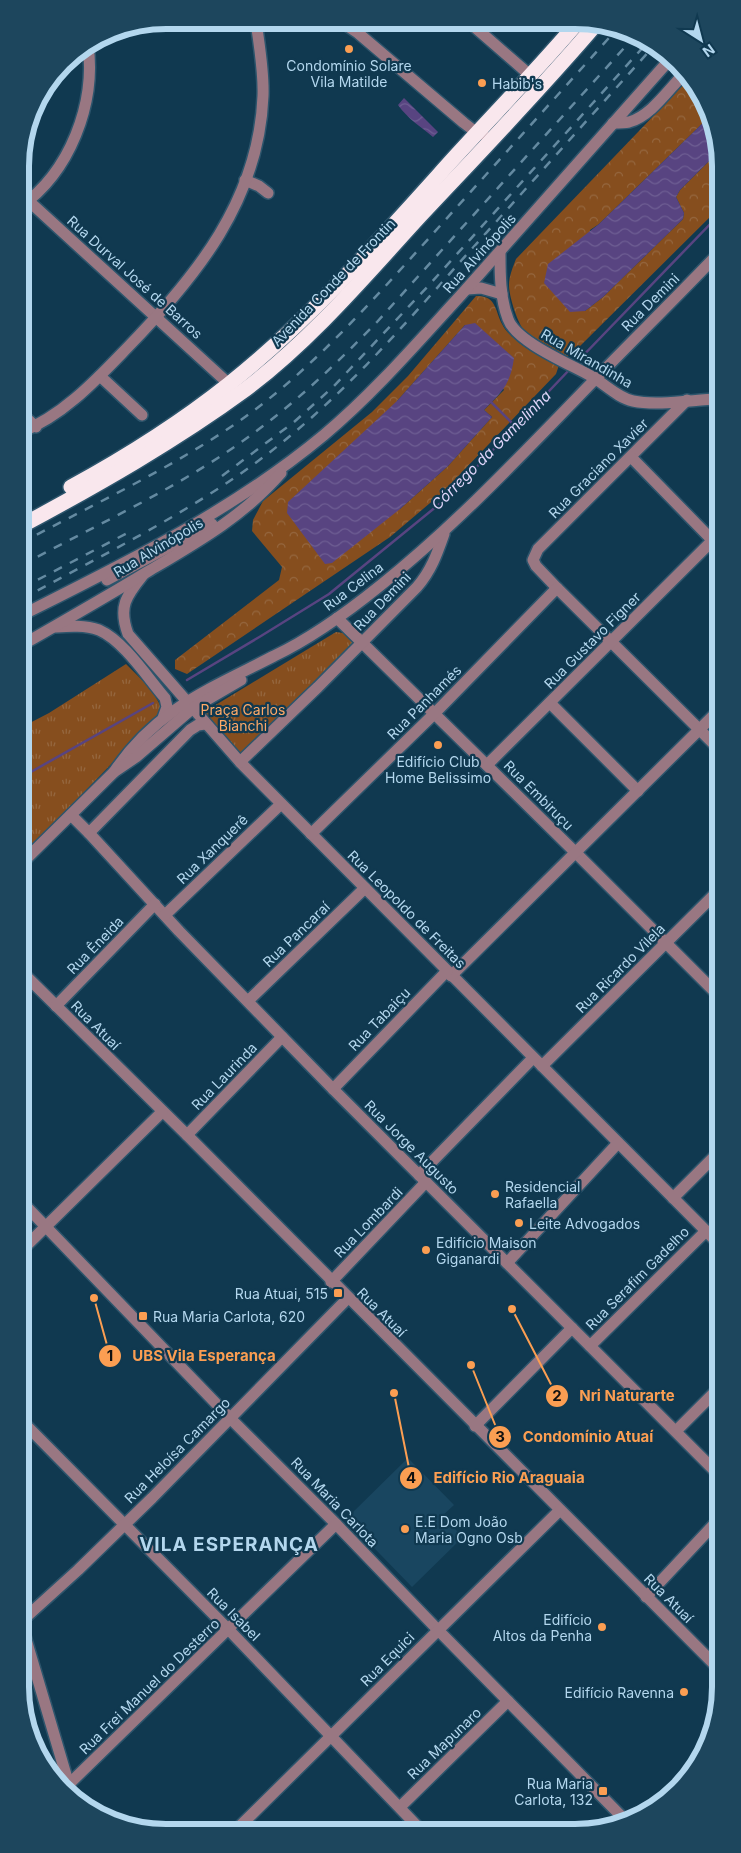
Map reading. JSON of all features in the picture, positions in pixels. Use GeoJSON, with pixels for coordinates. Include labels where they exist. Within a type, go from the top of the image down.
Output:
{"type":"FeatureCollection","features":[{"type":"Feature","properties":{"kind":"highway","name":"Avenida Conde de Frontin"},"geometry":{"type":"LineString","coordinates":[[29,510],[126,456],[162,433],[229,384],[299,323],[358,264],[572,29]]}},
{"type":"Feature","properties":{"kind":"highway","name":"Avenida Conde de Frontin"},"geometry":{"type":"LineString","coordinates":[[29,522],[117,473],[182,434],[248,388],[298,344],[347,296],[590,30]]}},
{"type":"Feature","properties":{"kind":"street"},"geometry":{"type":"LineString","coordinates":[[29,429],[70,402],[100,376],[177,294],[225,227],[245,180],[259,129],[263,97],[257,29]]}},
{"type":"Feature","properties":{"kind":"street"},"geometry":{"type":"LineString","coordinates":[[352,29],[477,133],[494,137]]}},
{"type":"Feature","properties":{"kind":"street"},"geometry":{"type":"LineString","coordinates":[[477,29],[531,76]]}},
{"type":"Feature","properties":{"kind":"street"},"geometry":{"type":"LineString","coordinates":[[29,200],[43,187],[57,168],[73,140],[85,108],[90,85],[89,53]]}},
{"type":"Feature","properties":{"kind":"street","name":"Rua Alvinópolis"},"geometry":{"type":"LineString","coordinates":[[29,612],[136,557],[204,519],[264,480],[322,436],[374,390],[467,289],[666,63]]}},
{"type":"Feature","properties":{"kind":"street"},"geometry":{"type":"LineString","coordinates":[[613,123],[627,123],[638,118],[648,111],[680,77]]}},
{"type":"Feature","properties":{"kind":"street"},"geometry":{"type":"LineString","coordinates":[[245,180],[259,186],[268,193]]}},
{"type":"Feature","properties":{"kind":"street","name":"Rua Durval José de Barros"},"geometry":{"type":"LineString","coordinates":[[29,207],[157,317],[229,384]]}},
{"type":"Feature","properties":{"kind":"street","name":"Rua Mirandinha"},"geometry":{"type":"LineString","coordinates":[[500,252],[502,294],[508,320],[513,329],[527,341],[596,378],[624,398],[633,401],[656,402],[712,399]]}},
{"type":"Feature","properties":{"kind":"street","name":"Rua Demini"},"geometry":{"type":"LineString","coordinates":[[240,762],[417,587],[434,563],[444,532],[712,260]]}},
{"type":"Feature","properties":{"kind":"street"},"geometry":{"type":"LineString","coordinates":[[467,289],[482,288],[502,294]]}},
{"type":"Feature","properties":{"kind":"street"},"geometry":{"type":"LineString","coordinates":[[100,376],[142,415]]}},
{"type":"Feature","properties":{"kind":"street","name":"Rua Graciano Xavier"},"geometry":{"type":"LineString","coordinates":[[557,588],[536,566],[533,560],[538,549],[686,400]]}},
{"type":"Feature","properties":{"kind":"street"},"geometry":{"type":"LineString","coordinates":[[29,420],[36,426]]}},
{"type":"Feature","properties":{"kind":"street","name":"Rua Alvinópolis"},"geometry":{"type":"LineString","coordinates":[[29,641],[221,527],[260,495],[295,456]]}},
{"type":"Feature","properties":{"kind":"street"},"geometry":{"type":"LineString","coordinates":[[631,457],[712,536]]}},
{"type":"Feature","properties":{"kind":"street"},"geometry":{"type":"LineString","coordinates":[[58,597],[110,579],[199,531],[260,495]]}},
{"type":"Feature","properties":{"kind":"street","name":"Rua Celina"},"geometry":{"type":"LineString","coordinates":[[29,857],[114,772],[136,757],[189,705],[215,684],[275,656],[337,618],[380,586],[444,532]]}},
{"type":"Feature","properties":{"kind":"street","name":"Rua Gustavo Figner"},"geometry":{"type":"LineString","coordinates":[[487,765],[712,544]]}},
{"type":"Feature","properties":{"kind":"street","name":"Rua Leopoldo de Freitas"},"geometry":{"type":"LineString","coordinates":[[142,575],[128,593],[124,602],[123,615],[128,634],[205,724],[280,804],[712,1237]]}},
{"type":"Feature","properties":{"kind":"street"},"geometry":{"type":"LineString","coordinates":[[557,588],[712,742]]}},
{"type":"Feature","properties":{"kind":"street","name":"Rua Panhamés"},"geometry":{"type":"LineString","coordinates":[[311,834],[435,713],[557,588]]}},
{"type":"Feature","properties":{"kind":"street","name":"Rua Embiruçu"},"geometry":{"type":"LineString","coordinates":[[337,618],[712,989]]}},
{"type":"Feature","properties":{"kind":"street"},"geometry":{"type":"LineString","coordinates":[[54,627],[81,626],[98,630],[109,636],[129,655],[165,698],[167,707],[163,718]]}},
{"type":"Feature","properties":{"kind":"street"},"geometry":{"type":"LineString","coordinates":[[550,704],[638,791]]}},
{"type":"Feature","properties":{"kind":"street","name":"Rua Celina"},"geometry":{"type":"LineString","coordinates":[[114,772],[127,752],[163,718],[189,705]]}},
{"type":"Feature","properties":{"kind":"street","name":"Rua Tabaiçu"},"geometry":{"type":"LineString","coordinates":[[333,1089],[449,973],[576,853],[712,717]]}},
{"type":"Feature","properties":{"kind":"street"},"geometry":{"type":"LineString","coordinates":[[71,815],[89,833],[190,730],[198,725],[205,724]]}},
{"type":"Feature","properties":{"kind":"street","name":"Rua Xanquerê"},"geometry":{"type":"LineString","coordinates":[[165,915],[280,804]]}},
{"type":"Feature","properties":{"kind":"street","name":"Rua Jorge Augusto"},"geometry":{"type":"LineString","coordinates":[[89,833],[165,915],[333,1089],[712,1468]]}},
{"type":"Feature","properties":{"kind":"street","name":"Rua Pancaraí"},"geometry":{"type":"LineString","coordinates":[[248,1001],[365,888]]}},
{"type":"Feature","properties":{"kind":"street","name":"Rua Ricardo Vilela"},"geometry":{"type":"LineString","coordinates":[[542,1066],[712,897]]}},
{"type":"Feature","properties":{"kind":"street","name":"Rua Êneida"},"geometry":{"type":"LineString","coordinates":[[56,1006],[155,904]]}},
{"type":"Feature","properties":{"kind":"street","name":"Rua Atuaí"},"geometry":{"type":"LineString","coordinates":[[29,979],[187,1135],[331,1282],[712,1663]]}},
{"type":"Feature","properties":{"kind":"street","name":"Rua Laurinda"},"geometry":{"type":"LineString","coordinates":[[187,1135],[282,1037]]}},
{"type":"Feature","properties":{"kind":"street","name":"Rua Lombardi"},"geometry":{"type":"LineString","coordinates":[[331,1282],[533,1058]]}},
{"type":"Feature","properties":{"kind":"street"},"geometry":{"type":"LineString","coordinates":[[29,1243],[162,1112]]}},
{"type":"Feature","properties":{"kind":"street"},"geometry":{"type":"LineString","coordinates":[[507,1263],[618,1144]]}},
{"type":"Feature","properties":{"kind":"street"},"geometry":{"type":"LineString","coordinates":[[672,1198],[712,1160]]}},
{"type":"Feature","properties":{"kind":"street","name":"Rua Maria Carlota"},"geometry":{"type":"LineString","coordinates":[[29,1209],[230,1418],[621,1816]]}},
{"type":"Feature","properties":{"kind":"street","name":"Rua Serafim Gadelho"},"geometry":{"type":"LineString","coordinates":[[590,1346],[706,1231]]}},
{"type":"Feature","properties":{"kind":"street","name":"Rua Heloísa Camargo"},"geometry":{"type":"LineString","coordinates":[[29,1614],[124,1525],[348,1298]]}},
{"type":"Feature","properties":{"kind":"street"},"geometry":{"type":"LineString","coordinates":[[475,1426],[572,1328]]}},
{"type":"Feature","properties":{"kind":"street"},"geometry":{"type":"LineString","coordinates":[[676,1431],[712,1395]]}},
{"type":"Feature","properties":{"kind":"street","name":"Rua Isabel"},"geometry":{"type":"LineString","coordinates":[[29,1427],[229,1630],[415,1824]]}},
{"type":"Feature","properties":{"kind":"street","name":"Rua Equici"},"geometry":{"type":"LineString","coordinates":[[242,1824],[560,1510]]}},
{"type":"Feature","properties":{"kind":"street","name":"Rua Frei Manuel do Desterro"},"geometry":{"type":"LineString","coordinates":[[71,1785],[336,1524]]}},
{"type":"Feature","properties":{"kind":"street"},"geometry":{"type":"LineString","coordinates":[[646,1597],[712,1527]]}},
{"type":"Feature","properties":{"kind":"street"},"geometry":{"type":"LineString","coordinates":[[29,1651],[64,1779]]}},
{"type":"Feature","properties":{"kind":"street","name":"Rua Mapunaro"},"geometry":{"type":"LineString","coordinates":[[400,1807],[508,1701]]}},
{"type":"Feature","properties":{"kind":"shaded area","name":"E.E Dom João Maria Ogno Osb"},"geometry":{"type":"Polygon","coordinates":[[[408,1458],[454,1505],[442,1516],[463,1537],[412,1587],[346,1519],[408,1458]]]}},
{"type":"Feature","properties":{"kind":"green space"},"geometry":{"type":"Polygon","coordinates":[[[685,83],[694,97],[705,121],[599,224],[590,230],[585,311],[603,297],[683,219],[684,213],[676,197],[680,190],[712,158],[712,215],[574,352],[567,356],[526,333],[520,324],[509,290],[510,275],[516,259],[685,83]]]}},
{"type":"Feature","properties":{"kind":"green space"},"geometry":{"type":"Polygon","coordinates":[[[476,296],[488,298],[494,304],[502,324],[509,334],[530,350],[559,365],[556,374],[443,492],[390,537],[187,674],[175,669],[175,660],[279,580],[282,567],[252,531],[253,520],[263,501],[372,412],[408,376],[476,296]],[[465,325],[397,401],[400,509],[448,466],[492,417],[484,410],[504,390],[465,325]]]}},
{"type":"Feature","properties":{"kind":"green space","name":"Praça Carlos Bianchi"},"geometry":{"type":"Polygon","coordinates":[[[336,632],[343,633],[352,642],[352,647],[240,754],[204,712],[336,632]]]}},
{"type":"Feature","properties":{"kind":"green space"},"geometry":{"type":"Polygon","coordinates":[[[126,664],[151,689],[163,710],[29,850],[29,723],[49,713],[126,664]]]}},
{"type":"Feature","properties":{"kind":"water"},"geometry":{"type":"Polygon","coordinates":[[[404,98],[438,132],[433,137],[398,105],[404,98]]]}},
{"type":"Feature","properties":{"kind":"water"},"geometry":{"type":"Polygon","coordinates":[[[705,121],[708,130],[712,158],[680,190],[676,197],[684,213],[683,219],[603,297],[585,311],[570,312],[544,283],[548,264],[599,224],[705,121]]]}},
{"type":"Feature","properties":{"kind":"water"},"geometry":{"type":"Polygon","coordinates":[[[475,323],[514,358],[507,382],[496,398],[484,410],[492,417],[448,466],[400,509],[332,563],[325,564],[287,513],[288,502],[397,401],[465,325],[475,323]]]}},
{"type":"Feature","properties":{"kind":"waterway","name":"Córrego da Gamelinha"},"geometry":{"type":"LineString","coordinates":[[575,364],[712,222]]}},
{"type":"Feature","properties":{"kind":"waterway","name":"Córrego da Gamelinha"},"geometry":{"type":"LineString","coordinates":[[187,680],[329,594],[448,497],[571,368]]}},
{"type":"Feature","properties":{"kind":"waterway"},"geometry":{"type":"LineString","coordinates":[[491,402],[516,427]]}},
{"type":"Feature","properties":{"kind":"waterway","name":"Córrego da Gamelinha"},"geometry":{"type":"LineString","coordinates":[[29,773],[153,703]]}},
{"type":"Feature","properties":{"kind":"railway"},"geometry":{"type":"LineString","coordinates":[[29,539],[186,455],[238,422],[290,381],[339,335],[385,287],[612,34]]}},
{"type":"Feature","properties":{"kind":"railway"},"geometry":{"type":"LineString","coordinates":[[29,561],[174,485],[232,449],[275,417],[335,364],[377,322],[631,41]]}},
{"type":"Feature","properties":{"kind":"railway"},"geometry":{"type":"LineString","coordinates":[[222,476],[294,422],[333,387],[430,284],[643,47]]}},
{"type":"Feature","properties":{"kind":"railway"},"geometry":{"type":"LineString","coordinates":[[29,595],[194,504],[259,460],[313,416],[399,330],[649,51]]}},
{"type":"Feature","properties":{"kind":"railway"},"geometry":{"type":"LineString","coordinates":[[29,584],[133,530]]}},
{"type":"Feature","properties":{"kind":"place","name":"Condomínio Solare Vila Matilde"},"geometry":{"type":"Point","coordinates":[349,49]}},
{"type":"Feature","properties":{"kind":"place","name":"Habib's"},"geometry":{"type":"Point","coordinates":[482,83]}},
{"type":"Feature","properties":{"kind":"place","name":"Edifício Club Home Belissimo"},"geometry":{"type":"Point","coordinates":[438,745]}},
{"type":"Feature","properties":{"kind":"place","name":"Residencial Rafaella"},"geometry":{"type":"Point","coordinates":[495,1194]}},
{"type":"Feature","properties":{"kind":"place","name":"Leite Advogados"},"geometry":{"type":"Point","coordinates":[519,1223]}},
{"type":"Feature","properties":{"kind":"place","name":"Edifício Maison Giganardi"},"geometry":{"type":"Point","coordinates":[426,1250]}},
{"type":"Feature","properties":{"kind":"place","name":"Rua Atuai, 515"},"geometry":{"type":"Point","coordinates":[338,1293]}},
{"type":"Feature","properties":{"kind":"place","name":"UBS Vila Esperança"},"geometry":{"type":"Point","coordinates":[94,1298]}},
{"type":"Feature","properties":{"kind":"place","name":"Nri Naturarte"},"geometry":{"type":"Point","coordinates":[512,1309]}},
{"type":"Feature","properties":{"kind":"place","name":"Rua Maria Carlota, 620"},"geometry":{"type":"Point","coordinates":[143,1316]}},
{"type":"Feature","properties":{"kind":"place","name":"Condomínio Atuaí"},"geometry":{"type":"Point","coordinates":[471,1365]}},
{"type":"Feature","properties":{"kind":"place","name":"Edifício Rio Araguaia"},"geometry":{"type":"Point","coordinates":[394,1393]}},
{"type":"Feature","properties":{"kind":"place","name":"E.E Dom João Maria Ogno Osb"},"geometry":{"type":"Point","coordinates":[405,1529]}},
{"type":"Feature","properties":{"kind":"place","name":"Edifício Altos da Penha"},"geometry":{"type":"Point","coordinates":[602,1627]}},
{"type":"Feature","properties":{"kind":"place","name":"Edifício Ravenna"},"geometry":{"type":"Point","coordinates":[684,1692]}},
{"type":"Feature","properties":{"kind":"place","name":"Rua Maria Carlota, 132"},"geometry":{"type":"Point","coordinates":[603,1791]}},
{"type":"Feature","properties":{"kind":"district","name":"VILA ESPERANÇA"},"geometry":{"type":"Point","coordinates":[229,1544]}}]}
